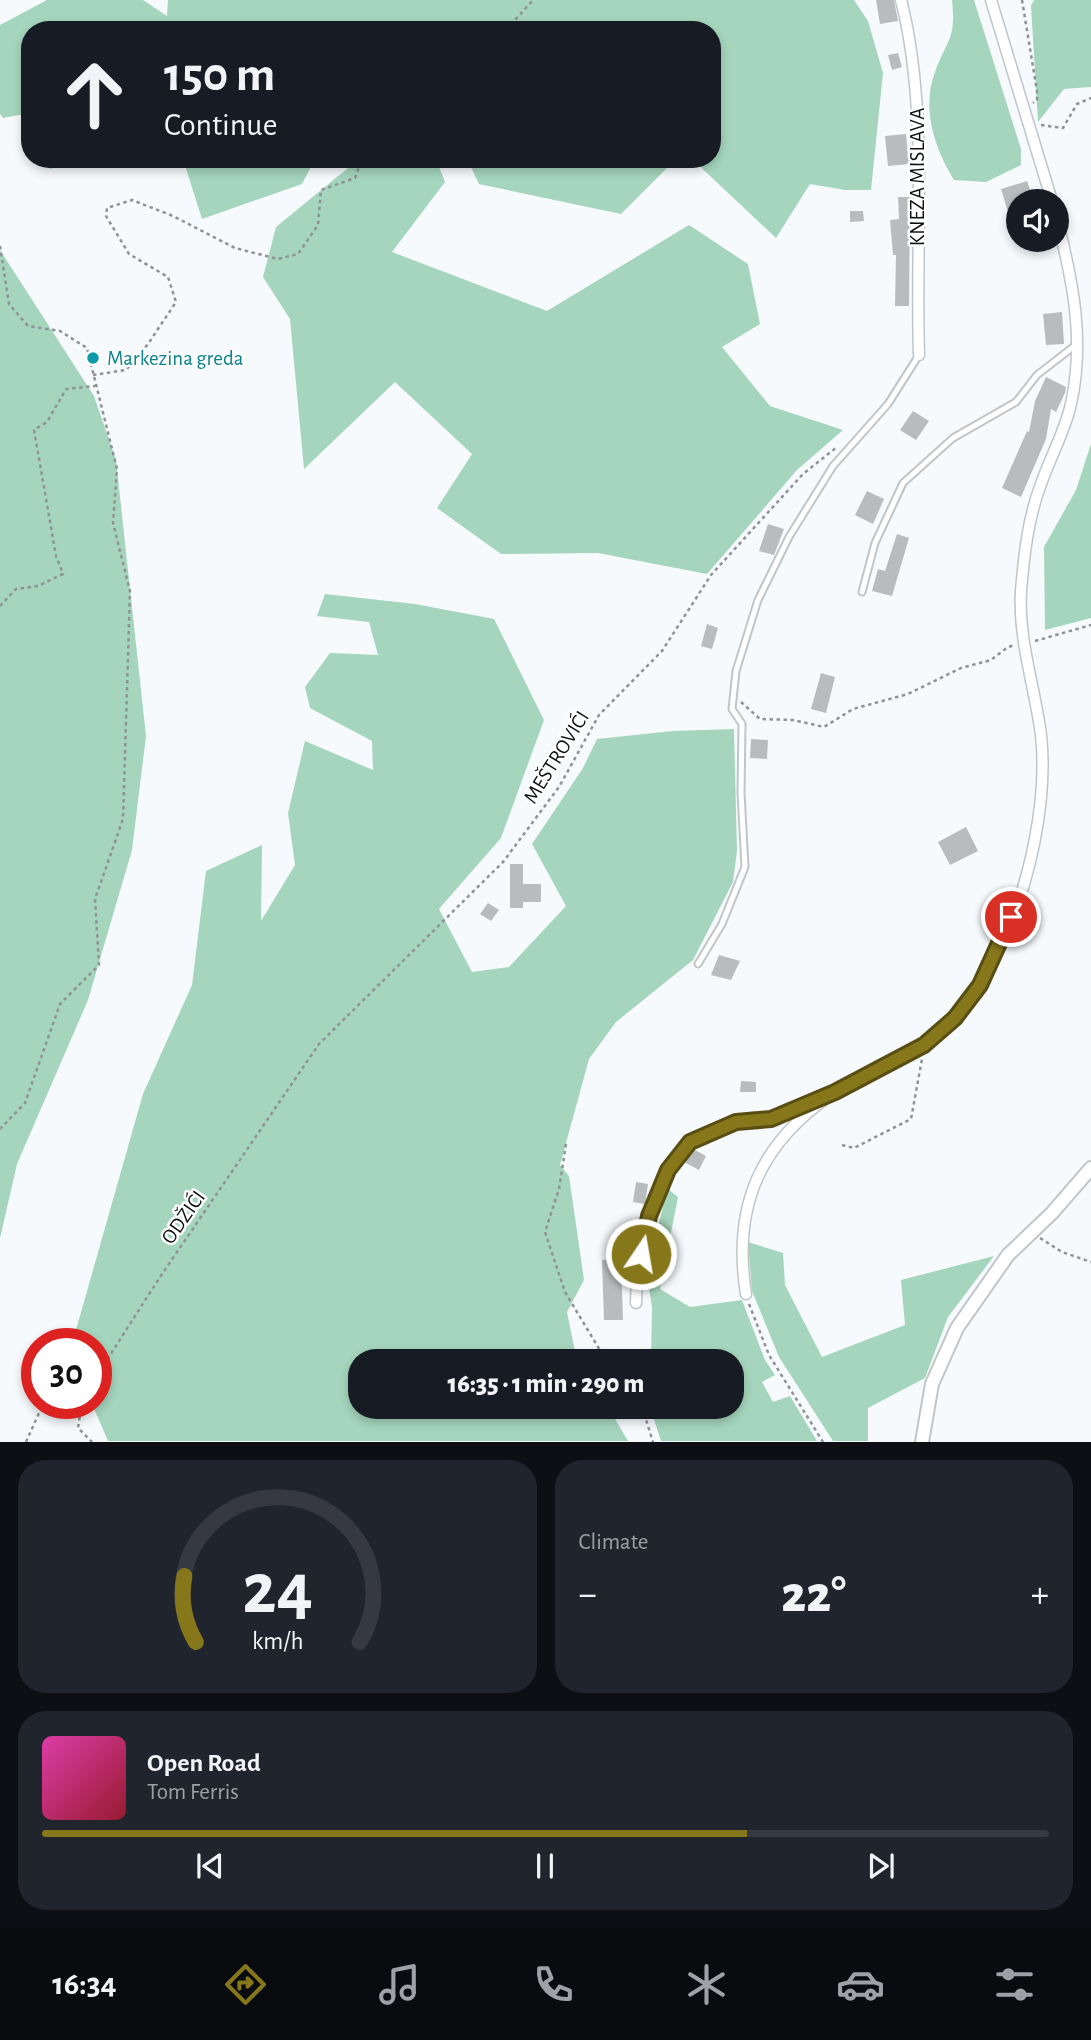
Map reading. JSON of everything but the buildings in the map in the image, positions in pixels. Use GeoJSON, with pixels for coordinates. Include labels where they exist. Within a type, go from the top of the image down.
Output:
{"type":"FeatureCollection","features":[{"type":"Feature","properties":{"kind":"street","name":"KNEZA MISLAVA"},"geometry":{"type":"LineString","coordinates":[[901,0],[908,27],[916,94],[919,355]]}},
{"type":"Feature","properties":{"kind":"street"},"geometry":{"type":"LineString","coordinates":[[991,0],[1048,189]]}},
{"type":"Feature","properties":{"kind":"street"},"geometry":{"type":"LineString","coordinates":[[636,1303],[636,1274],[649,1216],[668,1170],[690,1142],[736,1122],[771,1119],[835,1092],[924,1045],[955,1018],[980,985],[1004,938],[1025,876],[1041,808],[1041,737],[1027,662],[1021,596],[1026,541],[1039,488],[1071,406],[1079,342],[1074,288],[1065,252]]}},
{"type":"Feature","properties":{"kind":"street"},"geometry":{"type":"LineString","coordinates":[[746,1294],[741,1262],[743,1223],[756,1177],[787,1133],[835,1092]]}},
{"type":"Feature","properties":{"kind":"street"},"geometry":{"type":"LineString","coordinates":[[922,1441],[932,1384],[957,1328],[1008,1255],[1091,1168]]}},
{"type":"Feature","properties":{"kind":"lane"},"geometry":{"type":"LineString","coordinates":[[862,592],[875,543],[903,483],[953,438],[1016,402],[1037,376],[1079,342]]}},
{"type":"Feature","properties":{"kind":"lane"},"geometry":{"type":"LineString","coordinates":[[698,964],[722,924],[745,867],[742,724],[732,709],[736,671],[758,600],[789,537],[832,466],[888,404],[919,355]]}},
{"type":"Feature","properties":{"kind":"path"},"geometry":{"type":"LineString","coordinates":[[514,21],[533,0]]}},
{"type":"Feature","properties":{"kind":"path"},"geometry":{"type":"LineString","coordinates":[[1022,0],[1037,91],[1037,100],[1025,110]]}},
{"type":"Feature","properties":{"kind":"path"},"geometry":{"type":"LineString","coordinates":[[1029,123],[1063,128],[1077,104],[1091,98]]}},
{"type":"Feature","properties":{"kind":"path"},"geometry":{"type":"LineString","coordinates":[[93,375],[125,370],[148,344],[176,302],[168,277],[129,254],[106,216],[107,208],[132,200],[173,216],[235,248],[278,259],[298,254],[318,225],[321,190],[355,178],[359,168]]}},
{"type":"Feature","properties":{"kind":"path"},"geometry":{"type":"LineString","coordinates":[[0,246],[9,304],[28,326],[60,331],[87,348],[117,469],[113,523],[130,591],[123,819],[95,899],[99,965],[60,1004],[25,1103],[0,1129]]}},
{"type":"Feature","properties":{"kind":"path"},"geometry":{"type":"LineString","coordinates":[[0,606],[16,589],[38,586],[63,574],[56,556],[34,430],[47,422],[66,389],[95,386]]}},
{"type":"Feature","properties":{"kind":"path","name":"MEŠTROVIĆI"},"geometry":{"type":"LineString","coordinates":[[289,1086],[319,1044],[503,862],[558,787],[599,715],[662,651],[710,575],[803,474],[846,440]]}},
{"type":"Feature","properties":{"kind":"path"},"geometry":{"type":"LineString","coordinates":[[1035,641],[1091,625]]}},
{"type":"Feature","properties":{"kind":"path"},"geometry":{"type":"LineString","coordinates":[[733,695],[760,719],[793,720],[824,727],[853,709],[908,694],[961,668],[991,660],[1015,645]]}},
{"type":"Feature","properties":{"kind":"path"},"geometry":{"type":"LineString","coordinates":[[842,1145],[854,1148],[911,1119],[924,1045]]}},
{"type":"Feature","properties":{"kind":"path","name":"ODŽIĆI"},"geometry":{"type":"LineString","coordinates":[[112,1352],[289,1086]]}},
{"type":"Feature","properties":{"kind":"path"},"geometry":{"type":"LineString","coordinates":[[566,1144],[559,1189],[545,1232],[565,1292],[599,1349]]}},
{"type":"Feature","properties":{"kind":"path"},"geometry":{"type":"LineString","coordinates":[[1032,1232],[1062,1252],[1091,1262]]}},
{"type":"Feature","properties":{"kind":"path"},"geometry":{"type":"LineString","coordinates":[[746,1294],[769,1355],[823,1441]]}},
{"type":"Feature","properties":{"kind":"path"},"geometry":{"type":"LineString","coordinates":[[26,1441],[36,1419]]}},
{"type":"Feature","properties":{"kind":"path"},"geometry":{"type":"LineString","coordinates":[[79,1419],[78,1428],[92,1441]]}},
{"type":"Feature","properties":{"kind":"path"},"geometry":{"type":"LineString","coordinates":[[646,1419],[653,1441]]}},
{"type":"Feature","properties":{"kind":"green space"},"geometry":{"type":"Polygon","coordinates":[[[47,0],[143,0],[167,16],[168,0],[854,0],[868,21],[883,73],[871,190],[845,190],[810,184],[776,238],[702,168],[721,168],[721,21],[21,21],[21,115],[3,118],[0,114],[0,25],[47,0]]]}},
{"type":"Feature","properties":{"kind":"green space"},"geometry":{"type":"Polygon","coordinates":[[[952,0],[974,0],[1021,149],[1021,165],[986,182],[954,180],[941,155],[932,128],[929,100],[931,86],[952,31],[952,0]]]}},
{"type":"Feature","properties":{"kind":"green space"},"geometry":{"type":"Polygon","coordinates":[[[1034,0],[1091,0],[1091,87],[1064,89],[1038,122],[1031,6],[1034,0]]]}},
{"type":"Feature","properties":{"kind":"green space"},"geometry":{"type":"Polygon","coordinates":[[[186,168],[310,168],[302,184],[202,219],[186,168]]]}},
{"type":"Feature","properties":{"kind":"green space"},"geometry":{"type":"Polygon","coordinates":[[[348,168],[440,168],[445,182],[392,252],[547,311],[689,225],[748,264],[760,324],[722,347],[770,406],[843,430],[797,470],[707,574],[598,553],[501,554],[437,508],[472,454],[395,382],[304,469],[290,319],[263,277],[276,227],[348,168]]]}},
{"type":"Feature","properties":{"kind":"green space"},"geometry":{"type":"Polygon","coordinates":[[[471,168],[667,168],[621,214],[479,184],[471,168]]]}},
{"type":"Feature","properties":{"kind":"green space"},"geometry":{"type":"Polygon","coordinates":[[[0,250],[94,396],[116,460],[146,736],[132,850],[88,1000],[17,1164],[0,1238],[0,250]]]}},
{"type":"Feature","properties":{"kind":"green space"},"geometry":{"type":"Polygon","coordinates":[[[1091,444],[1091,618],[1045,630],[1044,547],[1076,490],[1091,444]]]}},
{"type":"Feature","properties":{"kind":"green space"},"geometry":{"type":"Polygon","coordinates":[[[325,594],[415,604],[494,619],[544,720],[501,838],[439,909],[472,972],[509,967],[566,906],[532,844],[583,768],[597,739],[673,731],[734,729],[737,851],[733,882],[693,960],[616,1022],[589,1059],[560,1165],[569,1176],[584,1280],[567,1312],[575,1349],[348,1349],[348,1419],[615,1419],[628,1441],[108,1441],[98,1419],[112,1419],[112,1328],[77,1328],[143,1094],[192,985],[206,871],[262,845],[261,921],[295,865],[288,813],[305,741],[373,770],[372,741],[310,708],[305,687],[330,653],[378,655],[369,622],[317,616],[325,594]]]}},
{"type":"Feature","properties":{"kind":"green space"},"geometry":{"type":"Polygon","coordinates":[[[667,1188],[678,1197],[660,1289],[690,1307],[742,1300],[765,1360],[775,1375],[762,1382],[773,1402],[790,1396],[817,1441],[661,1441],[654,1419],[744,1419],[744,1349],[651,1349],[652,1307],[647,1276],[667,1188]]]}},
{"type":"Feature","properties":{"kind":"green space"},"geometry":{"type":"Polygon","coordinates":[[[748,1242],[783,1253],[785,1285],[822,1357],[905,1325],[901,1280],[994,1256],[948,1317],[925,1378],[868,1408],[868,1441],[833,1441],[779,1357],[752,1291],[748,1242]]]}},
{"type":"Feature","properties":{"kind":"place","name":"Markezina greda"},"geometry":{"type":"Point","coordinates":[93,358]}},
{"type":"Feature","properties":{"kind":"route"},"geometry":{"type":"LineString","coordinates":[[641,1254],[649,1216],[668,1170],[690,1142],[736,1122],[754,1118],[771,1119],[835,1092],[924,1045],[955,1018],[980,985],[1004,938],[1011,917]]}}]}
